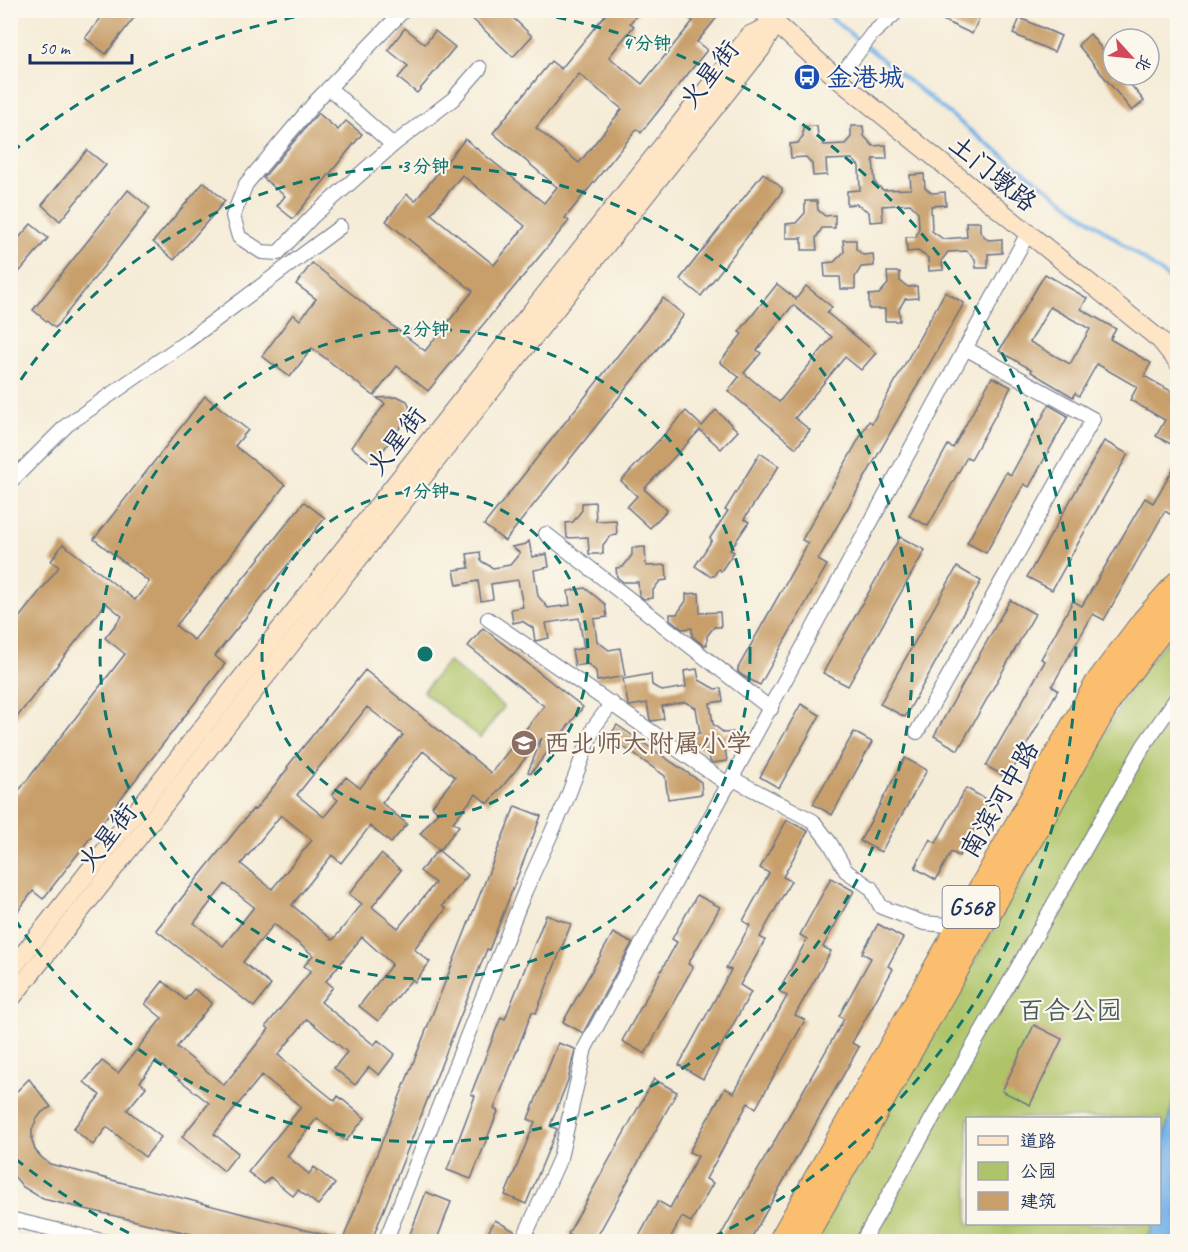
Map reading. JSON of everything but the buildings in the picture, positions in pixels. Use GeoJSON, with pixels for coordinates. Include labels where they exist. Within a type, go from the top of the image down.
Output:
{"type":"FeatureCollection","features":[{"type":"Feature","properties":{"kind":"highway","name":"南滨河中路"},"geometry":{"type":"LineString","coordinates":[[780,1242],[1098,682],[1144,621],[1178,583]]}},
{"type":"Feature","properties":{"kind":"highway","name":"南滨河中路"},"geometry":{"type":"LineString","coordinates":[[802,1242],[1114,693],[1159,633],[1178,612]]}},
{"type":"Feature","properties":{"kind":"street"},"geometry":{"type":"LineString","coordinates":[[404,10],[329,88],[246,184],[233,216],[239,237],[262,252],[278,254],[313,216],[393,145],[453,99],[480,68]]}},
{"type":"Feature","properties":{"kind":"street","name":"土门墩路"},"geometry":{"type":"LineString","coordinates":[[761,10],[838,80],[1160,340],[1178,362]]}},
{"type":"Feature","properties":{"kind":"street"},"geometry":{"type":"LineString","coordinates":[[838,80],[872,34],[899,10]]}},
{"type":"Feature","properties":{"kind":"street","name":"火星街"},"geometry":{"type":"LineString","coordinates":[[10,971],[750,34],[776,24]]}},
{"type":"Feature","properties":{"kind":"street","name":"火星街"},"geometry":{"type":"LineString","coordinates":[[10,1000],[761,49],[776,24]]}},
{"type":"Feature","properties":{"kind":"street"},"geometry":{"type":"LineString","coordinates":[[329,88],[393,145]]}},
{"type":"Feature","properties":{"kind":"street"},"geometry":{"type":"LineString","coordinates":[[10,482],[68,425],[186,342],[340,227]]}},
{"type":"Feature","properties":{"kind":"street"},"geometry":{"type":"LineString","coordinates":[[522,1242],[560,1158],[585,1048],[1028,233]]}},
{"type":"Feature","properties":{"kind":"street"},"geometry":{"type":"LineString","coordinates":[[917,732],[1093,419],[965,348]]}},
{"type":"Feature","properties":{"kind":"street"},"geometry":{"type":"LineString","coordinates":[[546,534],[771,709]]}},
{"type":"Feature","properties":{"kind":"street"},"geometry":{"type":"LineString","coordinates":[[488,619],[731,782],[813,821],[830,843],[846,870],[871,888],[881,907],[924,923],[960,926]]}},
{"type":"Feature","properties":{"kind":"street"},"geometry":{"type":"LineString","coordinates":[[862,1242],[1143,745],[1178,696]]}},
{"type":"Feature","properties":{"kind":"street"},"geometry":{"type":"LineString","coordinates":[[385,1242],[525,891],[566,801],[594,727],[612,704]]}},
{"type":"Feature","properties":{"kind":"street"},"geometry":{"type":"LineString","coordinates":[[10,1219],[107,1242]]}},
{"type":"Feature","properties":{"kind":"green space","name":"百合公园"},"geometry":{"type":"Polygon","coordinates":[[[1177,629],[1178,1084],[1161,1151],[1161,1117],[966,1117],[966,1225],[1153,1225],[1150,1232],[1139,1242],[814,1242],[1137,677],[1177,629]]]}},
{"type":"Feature","properties":{"kind":"green space"},"geometry":{"type":"Polygon","coordinates":[[[448,661],[504,707],[480,738],[423,692],[448,661]]]}},
{"type":"Feature","properties":{"kind":"water"},"geometry":{"type":"Polygon","coordinates":[[[1177,1084],[1177,1241],[1139,1241],[1149,1235],[1153,1225],[1161,1225],[1161,1151],[1177,1084]]]}},
{"type":"Feature","properties":{"kind":"waterway"},"geometry":{"type":"LineString","coordinates":[[821,10],[982,140],[1178,285]]}},
{"type":"Feature","properties":{"kind":"place","name":"金港城"},"geometry":{"type":"Point","coordinates":[807,77]}},
{"type":"Feature","properties":{"kind":"place","name":"西北师大附属小学"},"geometry":{"type":"Point","coordinates":[524,743]}}]}
